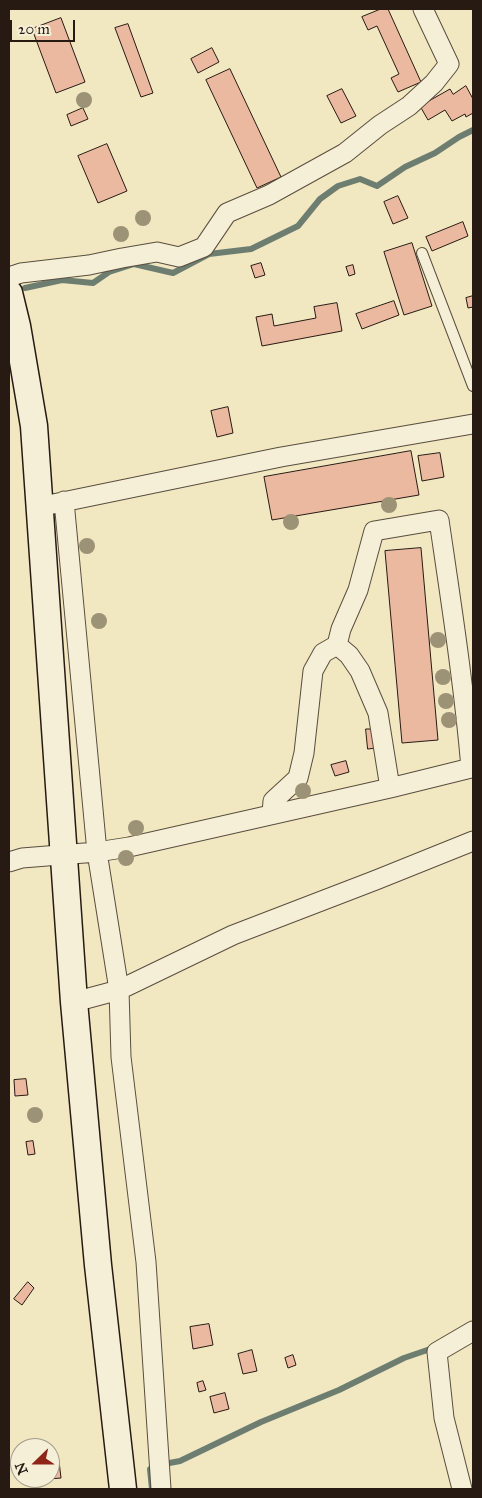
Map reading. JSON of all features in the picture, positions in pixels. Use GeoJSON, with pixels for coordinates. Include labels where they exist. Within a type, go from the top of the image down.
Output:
{"type":"FeatureCollection","features":[{"type":"Feature","properties":{"kind":"main road"},"geometry":{"type":"LineString","coordinates":[[9,293],[34,426],[52,504],[62,855],[98,1265],[122,1489]]}},
{"type":"Feature","properties":{"kind":"street"},"geometry":{"type":"LineString","coordinates":[[9,277],[22,273],[89,265],[157,252],[179,257],[204,247],[227,213],[269,195],[345,153],[380,125],[409,106],[434,83],[449,64],[423,9]]}},
{"type":"Feature","properties":{"kind":"street"},"geometry":{"type":"LineString","coordinates":[[161,1489],[152,1364],[150,1301],[121,1057],[119,990],[97,852],[52,504],[281,457],[473,424]]}},
{"type":"Feature","properties":{"kind":"street"},"geometry":{"type":"LineString","coordinates":[[9,862],[22,858],[97,852],[129,847],[471,768],[457,639],[439,520],[374,531],[358,590],[341,629],[337,646]]}},
{"type":"Feature","properties":{"kind":"street"},"geometry":{"type":"LineString","coordinates":[[272,814],[273,801],[298,778],[304,754],[313,671],[323,653],[337,646]]}},
{"type":"Feature","properties":{"kind":"street"},"geometry":{"type":"LineString","coordinates":[[337,646],[349,654],[360,671],[378,713],[390,788]]}},
{"type":"Feature","properties":{"kind":"street"},"geometry":{"type":"LineString","coordinates":[[74,1002],[119,990],[233,935],[473,841]]}},
{"type":"Feature","properties":{"kind":"street"},"geometry":{"type":"LineString","coordinates":[[462,1489],[444,1418],[437,1352],[473,1331]]}},
{"type":"Feature","properties":{"kind":"lane"},"geometry":{"type":"LineString","coordinates":[[422,253],[473,386]]}},
{"type":"Feature","properties":{"kind":"building"},"geometry":{"type":"Polygon","coordinates":[[[381,9],[388,9],[421,82],[398,92],[391,78],[399,74],[377,26],[368,30],[362,17],[381,9]]]}},
{"type":"Feature","properties":{"kind":"building"},"geometry":{"type":"Polygon","coordinates":[[[61,18],[85,82],[56,93],[32,29],[61,18]]]}},
{"type":"Feature","properties":{"kind":"building"},"geometry":{"type":"Polygon","coordinates":[[[128,24],[153,93],[141,97],[115,28],[128,24]]]}},
{"type":"Feature","properties":{"kind":"building"},"geometry":{"type":"Polygon","coordinates":[[[212,48],[219,62],[198,73],[191,59],[212,48]]]}},
{"type":"Feature","properties":{"kind":"building"},"geometry":{"type":"Polygon","coordinates":[[[230,69],[281,177],[257,188],[206,80],[230,69]]]}},
{"type":"Feature","properties":{"kind":"building"},"geometry":{"type":"Polygon","coordinates":[[[466,86],[473,99],[473,113],[466,117],[465,114],[452,121],[445,110],[428,120],[420,106],[450,89],[453,94],[466,86]]]}},
{"type":"Feature","properties":{"kind":"building"},"geometry":{"type":"Polygon","coordinates":[[[342,89],[356,116],[341,123],[327,96],[342,89]]]}},
{"type":"Feature","properties":{"kind":"building"},"geometry":{"type":"Polygon","coordinates":[[[83,108],[88,119],[71,126],[67,115],[83,108]]]}},
{"type":"Feature","properties":{"kind":"building"},"geometry":{"type":"Polygon","coordinates":[[[107,144],[127,191],[98,203],[78,156],[107,144]]]}},
{"type":"Feature","properties":{"kind":"building"},"geometry":{"type":"Polygon","coordinates":[[[398,196],[408,218],[393,224],[384,202],[398,196]]]}},
{"type":"Feature","properties":{"kind":"building"},"geometry":{"type":"Polygon","coordinates":[[[463,222],[468,236],[432,251],[426,237],[463,222]]]}},
{"type":"Feature","properties":{"kind":"building"},"geometry":{"type":"Polygon","coordinates":[[[412,243],[432,306],[404,315],[384,252],[412,243]]]}},
{"type":"Feature","properties":{"kind":"building"},"geometry":{"type":"Polygon","coordinates":[[[261,263],[265,275],[255,278],[251,266],[261,263]]]}},
{"type":"Feature","properties":{"kind":"building"},"geometry":{"type":"Polygon","coordinates":[[[353,265],[355,274],[349,276],[346,267],[353,265]]]}},
{"type":"Feature","properties":{"kind":"building"},"geometry":{"type":"Polygon","coordinates":[[[473,296],[473,307],[468,308],[466,298],[473,296]]]}},
{"type":"Feature","properties":{"kind":"building"},"geometry":{"type":"Polygon","coordinates":[[[394,301],[399,315],[362,329],[356,314],[394,301]]]}},
{"type":"Feature","properties":{"kind":"building"},"geometry":{"type":"Polygon","coordinates":[[[337,303],[342,331],[262,346],[256,317],[272,314],[274,326],[316,318],[314,307],[337,303]]]}},
{"type":"Feature","properties":{"kind":"building"},"geometry":{"type":"Polygon","coordinates":[[[228,407],[233,433],[217,437],[211,411],[228,407]]]}},
{"type":"Feature","properties":{"kind":"building"},"geometry":{"type":"Polygon","coordinates":[[[411,451],[419,495],[272,520],[264,477],[411,451]]]}},
{"type":"Feature","properties":{"kind":"building"},"geometry":{"type":"Polygon","coordinates":[[[440,453],[444,477],[422,481],[418,456],[440,453]]]}},
{"type":"Feature","properties":{"kind":"building"},"geometry":{"type":"Polygon","coordinates":[[[421,548],[438,740],[402,743],[385,551],[421,548]]]}},
{"type":"Feature","properties":{"kind":"building"},"geometry":{"type":"Polygon","coordinates":[[[366,729],[374,729],[376,748],[368,749],[366,729]]]}},
{"type":"Feature","properties":{"kind":"building"},"geometry":{"type":"Polygon","coordinates":[[[346,761],[349,772],[335,776],[331,765],[346,761]]]}},
{"type":"Feature","properties":{"kind":"building"},"geometry":{"type":"Polygon","coordinates":[[[26,1079],[28,1095],[15,1096],[14,1080],[26,1079]]]}},
{"type":"Feature","properties":{"kind":"building"},"geometry":{"type":"Polygon","coordinates":[[[33,1141],[35,1154],[28,1155],[26,1142],[33,1141]]]}},
{"type":"Feature","properties":{"kind":"building"},"geometry":{"type":"Polygon","coordinates":[[[28,1282],[34,1288],[22,1305],[14,1299],[28,1282]]]}},
{"type":"Feature","properties":{"kind":"building"},"geometry":{"type":"Polygon","coordinates":[[[209,1324],[213,1345],[193,1349],[190,1327],[209,1324]]]}},
{"type":"Feature","properties":{"kind":"building"},"geometry":{"type":"Polygon","coordinates":[[[252,1350],[257,1371],[243,1374],[238,1354],[252,1350]]]}},
{"type":"Feature","properties":{"kind":"building"},"geometry":{"type":"Polygon","coordinates":[[[293,1355],[296,1365],[288,1368],[285,1358],[293,1355]]]}},
{"type":"Feature","properties":{"kind":"building"},"geometry":{"type":"Polygon","coordinates":[[[203,1381],[206,1390],[199,1392],[197,1383],[203,1381]]]}},
{"type":"Feature","properties":{"kind":"building"},"geometry":{"type":"Polygon","coordinates":[[[225,1393],[229,1409],[214,1413],[210,1397],[225,1393]]]}},
{"type":"Feature","properties":{"kind":"waterway"},"geometry":{"type":"LineString","coordinates":[[25,288],[62,280],[93,283],[109,272],[134,264],[173,273],[209,254],[251,249],[298,226],[320,199],[338,186],[360,179],[377,186],[405,167],[435,153],[473,130]]}},
{"type":"Feature","properties":{"kind":"waterway"},"geometry":{"type":"LineString","coordinates":[[152,1489],[150,1469],[159,1465],[180,1461],[261,1422],[339,1390],[404,1358],[436,1347]]}}]}
